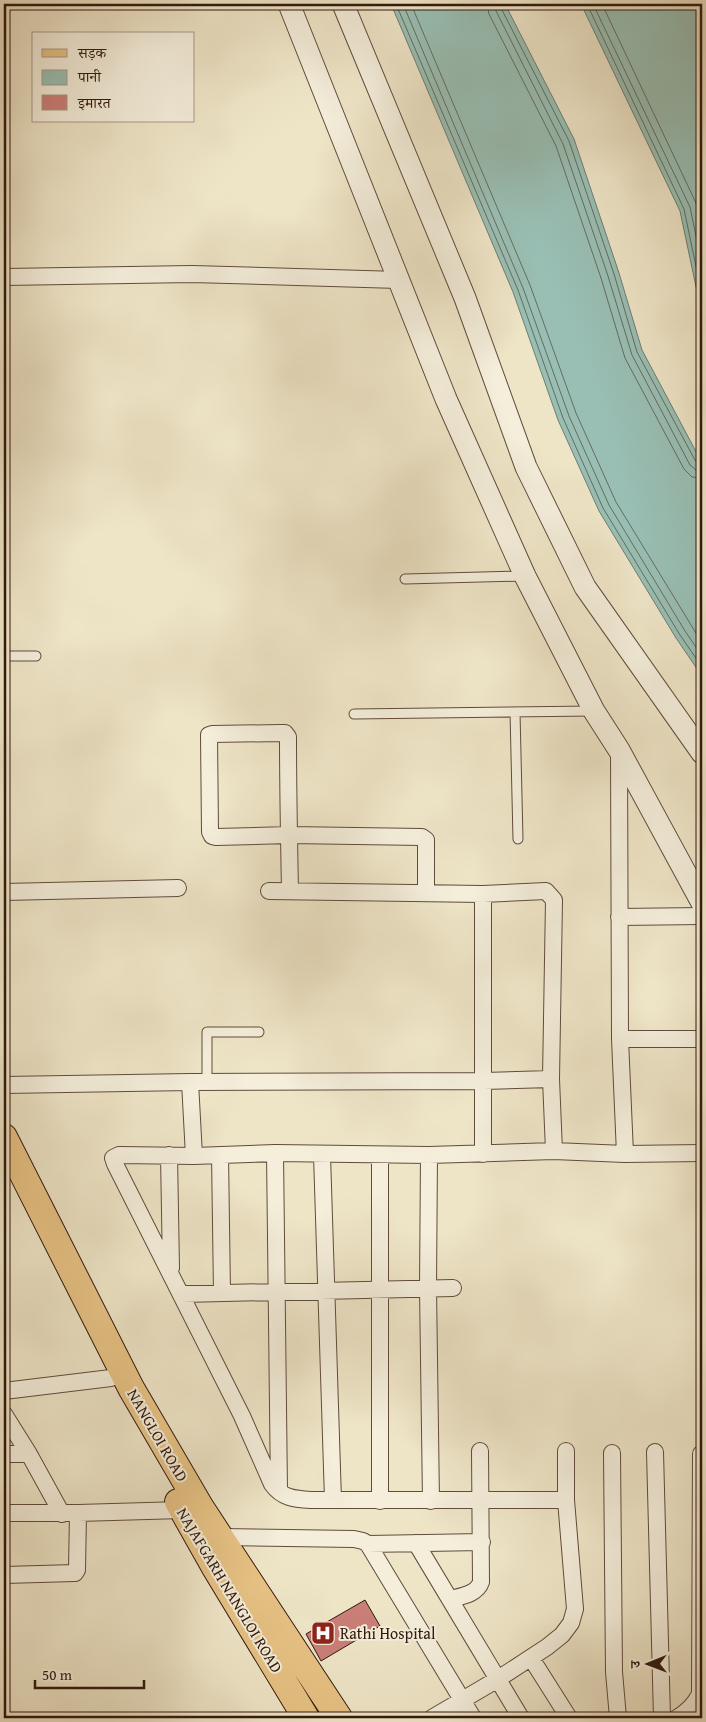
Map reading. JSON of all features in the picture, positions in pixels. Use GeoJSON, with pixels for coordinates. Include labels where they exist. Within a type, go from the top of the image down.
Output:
{"type":"FeatureCollection","features":[{"type":"Feature","properties":{"kind":"main road","name":"NANGLOI ROAD"},"geometry":{"type":"LineString","coordinates":[[4,1137],[131,1388],[170,1471],[220,1538],[339,1718]]}},
{"type":"Feature","properties":{"kind":"main road","name":"NAJAFGARH NANGLOI ROAD"},"geometry":{"type":"LineString","coordinates":[[4,1169],[111,1378],[170,1471],[182,1510],[306,1718]]}},
{"type":"Feature","properties":{"kind":"street"},"geometry":{"type":"LineString","coordinates":[[289,4],[446,399],[525,576],[594,711],[619,750],[702,903]]}},
{"type":"Feature","properties":{"kind":"street"},"geometry":{"type":"LineString","coordinates":[[343,4],[465,298],[526,467],[585,587],[702,753]]}},
{"type":"Feature","properties":{"kind":"street"},"geometry":{"type":"LineString","coordinates":[[4,277],[192,274],[398,280]]}},
{"type":"Feature","properties":{"kind":"street"},"geometry":{"type":"LineString","coordinates":[[290,892],[289,835],[288,736],[285,733],[214,733],[209,735],[210,832],[212,836],[289,835],[422,837],[426,840],[426,893]]}},
{"type":"Feature","properties":{"kind":"street"},"geometry":{"type":"LineString","coordinates":[[619,750],[620,1039],[625,1154]]}},
{"type":"Feature","properties":{"kind":"street"},"geometry":{"type":"LineString","coordinates":[[4,892],[178,888]]}},
{"type":"Feature","properties":{"kind":"street"},"geometry":{"type":"LineString","coordinates":[[269,891],[483,894],[546,891],[554,900],[551,1079],[554,1151]]}},
{"type":"Feature","properties":{"kind":"street"},"geometry":{"type":"LineString","coordinates":[[483,894],[483,1154]]}},
{"type":"Feature","properties":{"kind":"street"},"geometry":{"type":"LineString","coordinates":[[619,917],[702,916]]}},
{"type":"Feature","properties":{"kind":"street"},"geometry":{"type":"LineString","coordinates":[[620,1039],[702,1039]]}},
{"type":"Feature","properties":{"kind":"street"},"geometry":{"type":"LineString","coordinates":[[4,1086],[190,1082],[551,1079]]}},
{"type":"Feature","properties":{"kind":"street"},"geometry":{"type":"LineString","coordinates":[[190,1082],[194,1156]]}},
{"type":"Feature","properties":{"kind":"street"},"geometry":{"type":"LineString","coordinates":[[566,1500],[380,1501],[290,1499],[279,1493],[272,1484],[242,1416],[113,1159],[119,1155],[194,1156],[275,1153],[429,1155],[554,1151],[625,1154],[702,1153]]}},
{"type":"Feature","properties":{"kind":"street"},"geometry":{"type":"LineString","coordinates":[[275,1153],[279,1493]]}},
{"type":"Feature","properties":{"kind":"street"},"geometry":{"type":"LineString","coordinates":[[220,1154],[222,1293]]}},
{"type":"Feature","properties":{"kind":"street"},"geometry":{"type":"LineString","coordinates":[[322,1155],[333,1500]]}},
{"type":"Feature","properties":{"kind":"street"},"geometry":{"type":"LineString","coordinates":[[380,1155],[380,1501]]}},
{"type":"Feature","properties":{"kind":"street"},"geometry":{"type":"LineString","coordinates":[[429,1155],[428,1288],[431,1501]]}},
{"type":"Feature","properties":{"kind":"street"},"geometry":{"type":"LineString","coordinates":[[169,1156],[171,1273]]}},
{"type":"Feature","properties":{"kind":"street"},"geometry":{"type":"LineString","coordinates":[[182,1294],[454,1288]]}},
{"type":"Feature","properties":{"kind":"street"},"geometry":{"type":"LineString","coordinates":[[4,1391],[111,1378]]}},
{"type":"Feature","properties":{"kind":"street"},"geometry":{"type":"LineString","coordinates":[[4,1414],[29,1454],[62,1514]]}},
{"type":"Feature","properties":{"kind":"street"},"geometry":{"type":"LineString","coordinates":[[451,1599],[479,1588],[482,1574],[480,1451]]}},
{"type":"Feature","properties":{"kind":"street"},"geometry":{"type":"LineString","coordinates":[[432,1718],[498,1680],[531,1658],[562,1635],[571,1623],[575,1609],[566,1500],[566,1451]]}},
{"type":"Feature","properties":{"kind":"street"},"geometry":{"type":"LineString","coordinates":[[654,1452],[662,1718]]}},
{"type":"Feature","properties":{"kind":"street"},"geometry":{"type":"LineString","coordinates":[[612,1453],[614,1672],[618,1718]]}},
{"type":"Feature","properties":{"kind":"street"},"geometry":{"type":"LineString","coordinates":[[4,1454],[29,1454]]}},
{"type":"Feature","properties":{"kind":"street"},"geometry":{"type":"LineString","coordinates":[[677,1718],[692,1707],[700,1694],[701,1454]]}},
{"type":"Feature","properties":{"kind":"street"},"geometry":{"type":"LineString","coordinates":[[4,1513],[62,1514],[182,1510]]}},
{"type":"Feature","properties":{"kind":"street"},"geometry":{"type":"LineString","coordinates":[[4,1575],[75,1573],[77,1570],[78,1513]]}},
{"type":"Feature","properties":{"kind":"street"},"geometry":{"type":"LineString","coordinates":[[220,1538],[363,1540],[368,1544],[473,1718]]}},
{"type":"Feature","properties":{"kind":"street"},"geometry":{"type":"LineString","coordinates":[[368,1544],[482,1542]]}},
{"type":"Feature","properties":{"kind":"street"},"geometry":{"type":"LineString","coordinates":[[416,1543],[521,1718]]}},
{"type":"Feature","properties":{"kind":"street"},"geometry":{"type":"LineString","coordinates":[[531,1658],[569,1718]]}},
{"type":"Feature","properties":{"kind":"lane"},"geometry":{"type":"LineString","coordinates":[[405,579],[525,576]]}},
{"type":"Feature","properties":{"kind":"lane"},"geometry":{"type":"LineString","coordinates":[[4,656],[36,656]]}},
{"type":"Feature","properties":{"kind":"lane"},"geometry":{"type":"LineString","coordinates":[[354,714],[594,711]]}},
{"type":"Feature","properties":{"kind":"lane"},"geometry":{"type":"LineString","coordinates":[[515,712],[518,839]]}},
{"type":"Feature","properties":{"kind":"lane"},"geometry":{"type":"LineString","coordinates":[[207,1082],[207,1032],[260,1032]]}},
{"type":"Feature","properties":{"kind":"water"},"geometry":{"type":"Polygon","coordinates":[[[391,4],[505,4],[574,139],[619,273],[642,350],[702,463],[702,676],[676,638],[599,511],[558,420],[513,292],[391,4]]]}},
{"type":"Feature","properties":{"kind":"water"},"geometry":{"type":"Polygon","coordinates":[[[581,4],[702,4],[702,315],[680,211],[581,4]]]}},
{"type":"Feature","properties":{"kind":"building"},"geometry":{"type":"Polygon","coordinates":[[[365,1600],[380,1626],[321,1661],[306,1634],[365,1600]]]}},
{"type":"Feature","properties":{"kind":"place","name":"Rathi Hospital"},"geometry":{"type":"Point","coordinates":[323,1633]}}]}
